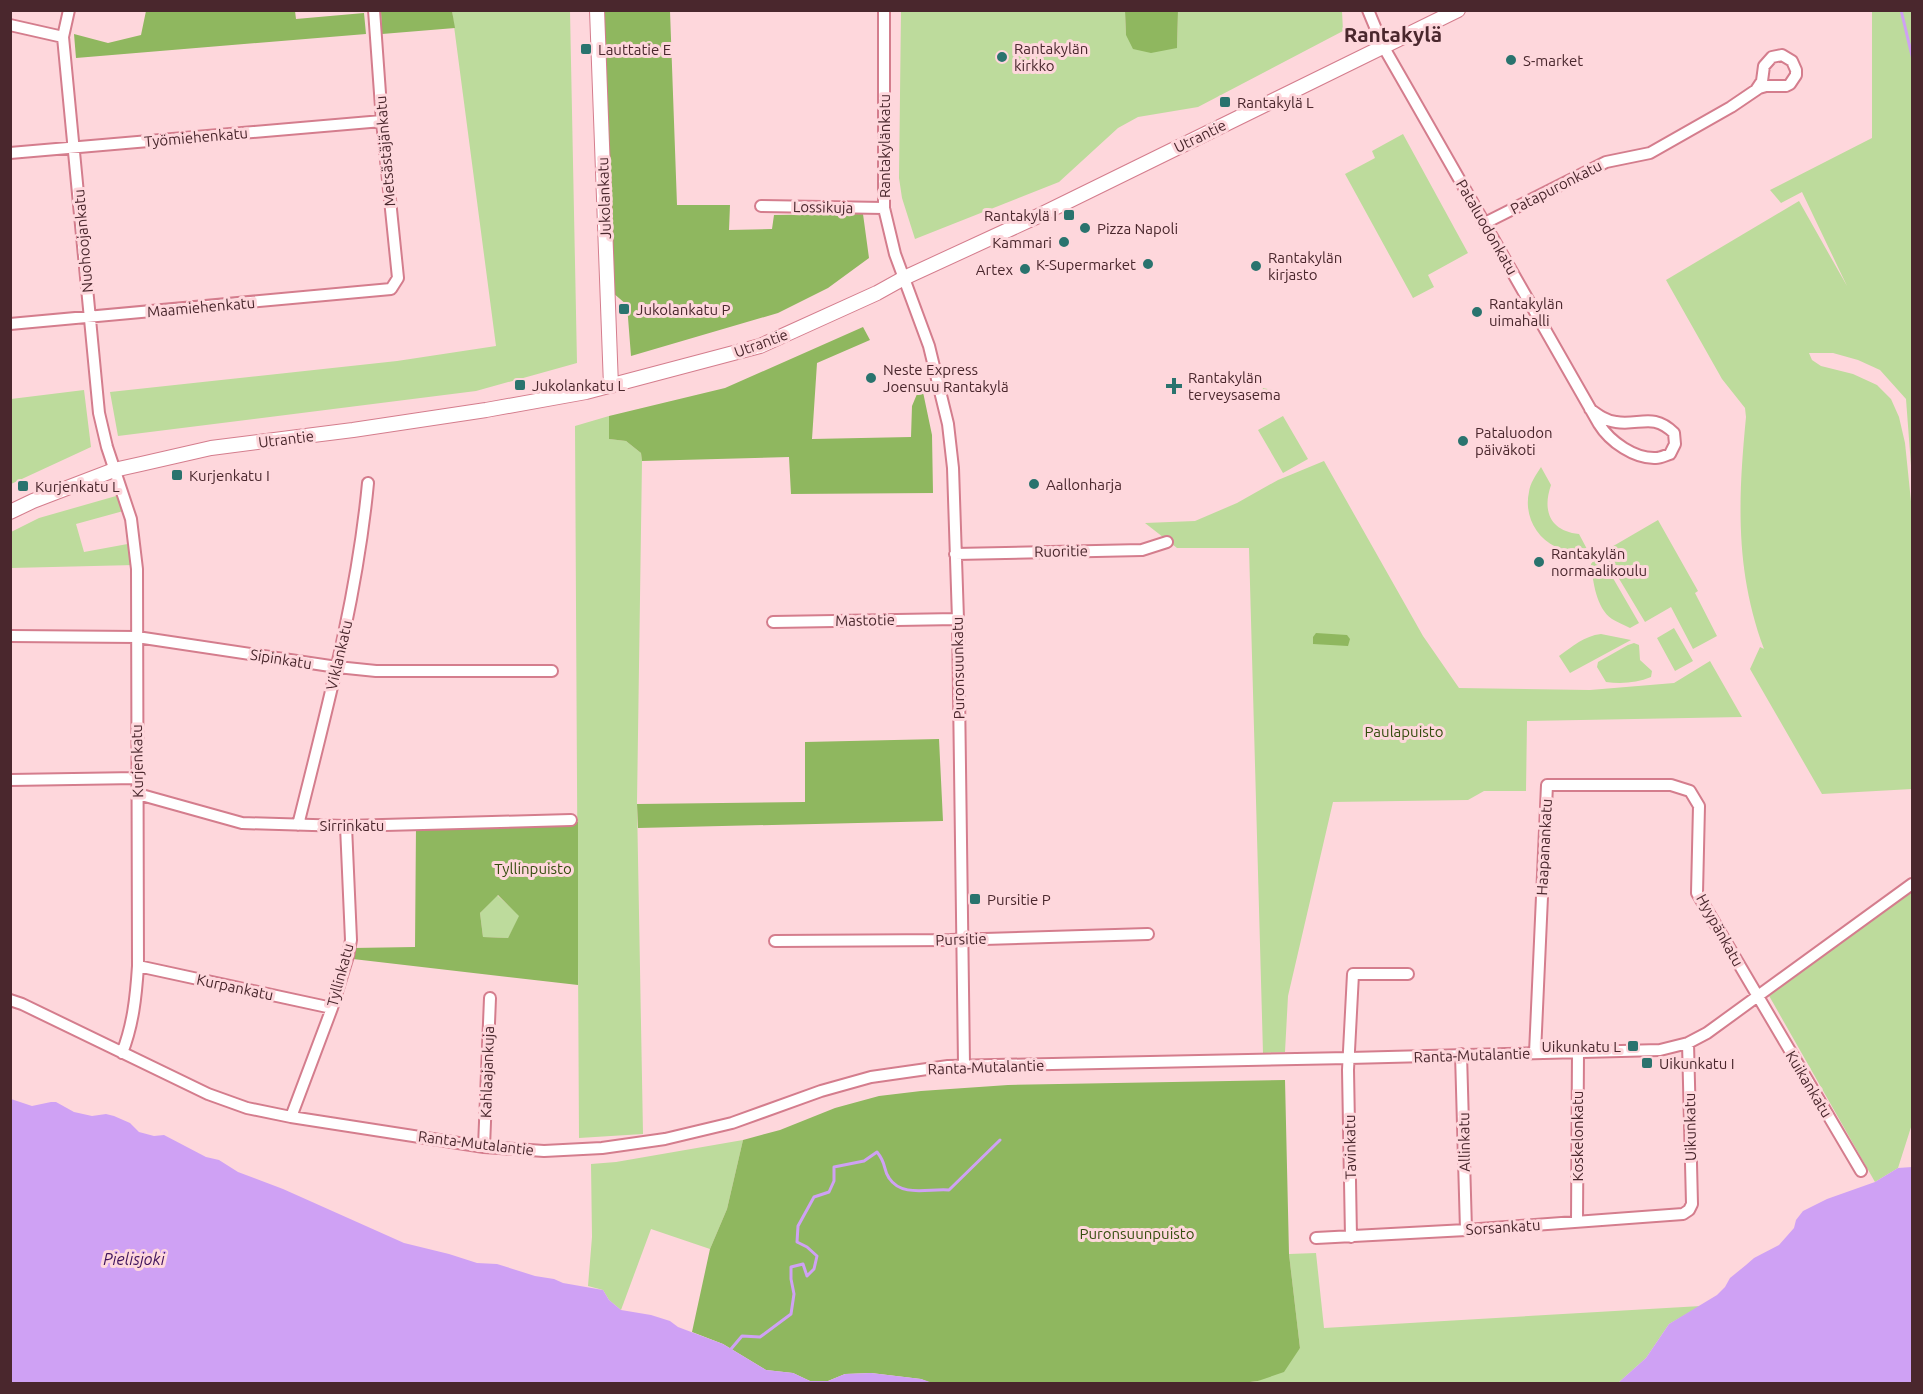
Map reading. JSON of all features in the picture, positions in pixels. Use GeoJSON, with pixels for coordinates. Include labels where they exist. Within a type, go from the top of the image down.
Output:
{"type":"FeatureCollection","features":[{"type":"Feature","properties":{"kind":"main road","name":"Jukolankatu"},"geometry":{"type":"LineString","coordinates":[[597,10],[611,386]]}},
{"type":"Feature","properties":{"kind":"main road","name":"Utrantie"},"geometry":{"type":"LineString","coordinates":[[10,512],[114,470],[211,448],[486,410],[611,386],[760,346],[878,293],[904,278],[1034,218],[1458,10]]}},
{"type":"Feature","properties":{"kind":"street","name":"Nuohoojankatu"},"geometry":{"type":"LineString","coordinates":[[69,10],[63,37],[99,413],[114,470]]}},
{"type":"Feature","properties":{"kind":"street","name":"Metsästäjänkatu"},"geometry":{"type":"LineString","coordinates":[[374,10],[382,121],[398,278],[391,289]]}},
{"type":"Feature","properties":{"kind":"street","name":"Rantakylänkatu"},"geometry":{"type":"LineString","coordinates":[[884,10],[884,208],[895,254],[904,278]]}},
{"type":"Feature","properties":{"kind":"street","name":"Pataluodonkatu"},"geometry":{"type":"LineString","coordinates":[[1368,10],[1383,46],[1590,409],[1602,428],[1619,444],[1638,455],[1657,458],[1670,454],[1675,444],[1674,432],[1658,422],[1617,423],[1590,409]]}},
{"type":"Feature","properties":{"kind":"street"},"geometry":{"type":"LineString","coordinates":[[10,25],[63,37]]}},
{"type":"Feature","properties":{"kind":"street"},"geometry":{"type":"LineString","coordinates":[[1756,90],[1762,81],[1764,71],[1767,61],[1772,57],[1782,55],[1792,61],[1796,70],[1794,80],[1786,86],[1776,87],[1767,82],[1764,71]]}},
{"type":"Feature","properties":{"kind":"street","name":"Patapuronkatu"},"geometry":{"type":"LineString","coordinates":[[1485,223],[1606,162],[1650,153],[1731,107],[1756,90],[1766,86],[1776,87]]}},
{"type":"Feature","properties":{"kind":"street","name":"Työmiehenkatu"},"geometry":{"type":"LineString","coordinates":[[10,153],[382,121]]}},
{"type":"Feature","properties":{"kind":"street","name":"Lossikuja"},"geometry":{"type":"LineString","coordinates":[[761,206],[884,208]]}},
{"type":"Feature","properties":{"kind":"street","name":"Puronsuunkatu"},"geometry":{"type":"LineString","coordinates":[[904,278],[928,346],[948,424],[953,468],[958,619],[964,1064]]}},
{"type":"Feature","properties":{"kind":"street","name":"Maamiehenkatu"},"geometry":{"type":"LineString","coordinates":[[10,324],[391,289]]}},
{"type":"Feature","properties":{"kind":"street","name":"Kurjenkatu"},"geometry":{"type":"LineString","coordinates":[[114,470],[131,519],[137,569],[138,966],[135,1007],[130,1033],[122,1053]]}},
{"type":"Feature","properties":{"kind":"street","name":"Viklankatu"},"geometry":{"type":"LineString","coordinates":[[298,825],[336,667],[357,567],[368,483]]}},
{"type":"Feature","properties":{"kind":"street","name":"Ruoritie"},"geometry":{"type":"LineString","coordinates":[[955,554],[1142,550],[1167,542]]}},
{"type":"Feature","properties":{"kind":"street","name":"Mastotie"},"geometry":{"type":"LineString","coordinates":[[773,622],[958,619]]}},
{"type":"Feature","properties":{"kind":"street","name":"Sipinkatu"},"geometry":{"type":"LineString","coordinates":[[10,636],[137,637],[376,671],[552,671]]}},
{"type":"Feature","properties":{"kind":"street"},"geometry":{"type":"LineString","coordinates":[[10,780],[136,778]]}},
{"type":"Feature","properties":{"kind":"street","name":"Haapanankatu"},"geometry":{"type":"LineString","coordinates":[[1535,1053],[1547,785],[1671,785],[1690,791]]}},
{"type":"Feature","properties":{"kind":"street","name":"Hyypänkatu"},"geometry":{"type":"LineString","coordinates":[[1690,791],[1699,806],[1697,893],[1758,996]]}},
{"type":"Feature","properties":{"kind":"street","name":"Sirrinkatu"},"geometry":{"type":"LineString","coordinates":[[138,794],[242,823],[346,826],[571,820]]}},
{"type":"Feature","properties":{"kind":"street","name":"Tyllinkatu"},"geometry":{"type":"LineString","coordinates":[[291,1117],[332,1008],[348,956],[351,940],[346,826]]}},
{"type":"Feature","properties":{"kind":"street","name":"Ranta-Mutalantie"},"geometry":{"type":"LineString","coordinates":[[10,1000],[208,1094],[247,1108],[484,1147],[544,1151],[602,1148],[665,1140],[732,1123],[871,1077],[964,1064],[1660,1050],[1688,1043],[1707,1033],[1912,884]]}},
{"type":"Feature","properties":{"kind":"street","name":"Pursitie"},"geometry":{"type":"LineString","coordinates":[[775,941],[1148,934]]}},
{"type":"Feature","properties":{"kind":"street","name":"Kurpankatu"},"geometry":{"type":"LineString","coordinates":[[138,966],[332,1008]]}},
{"type":"Feature","properties":{"kind":"street","name":"Tavinkatu"},"geometry":{"type":"LineString","coordinates":[[1351,1237],[1349,1058],[1353,974],[1408,974]]}},
{"type":"Feature","properties":{"kind":"street","name":"Kuikankatu"},"geometry":{"type":"LineString","coordinates":[[1758,996],[1861,1171]]}},
{"type":"Feature","properties":{"kind":"street","name":"Kahlaajankuja"},"geometry":{"type":"LineString","coordinates":[[484,1147],[490,998]]}},
{"type":"Feature","properties":{"kind":"street","name":"Uikunkatu"},"geometry":{"type":"LineString","coordinates":[[1688,1043],[1692,1204],[1689,1210]]}},
{"type":"Feature","properties":{"kind":"street","name":"Koskelonkatu"},"geometry":{"type":"LineString","coordinates":[[1577,1221],[1578,1052]]}},
{"type":"Feature","properties":{"kind":"street","name":"Allinkatu"},"geometry":{"type":"LineString","coordinates":[[1461,1054],[1466,1230]]}},
{"type":"Feature","properties":{"kind":"street","name":"Sorsankatu"},"geometry":{"type":"LineString","coordinates":[[1316,1238],[1466,1230],[1683,1214],[1689,1210]]}},
{"type":"Feature","properties":{"kind":"green space"},"geometry":{"type":"Polygon","coordinates":[[[146,11],[295,11],[296,19],[364,13],[366,34],[76,58],[74,34],[108,43],[141,35],[146,11]]]}},
{"type":"Feature","properties":{"kind":"green space"},"geometry":{"type":"Polygon","coordinates":[[[452,11],[570,11],[577,363],[476,391],[118,436],[110,392],[397,361],[496,346],[452,11]]]}},
{"type":"Feature","properties":{"kind":"green space"},"geometry":{"type":"Polygon","coordinates":[[[452,11],[455,28],[382,34],[381,12],[452,11]]]}},
{"type":"Feature","properties":{"kind":"green space"},"geometry":{"type":"Polygon","coordinates":[[[601,11],[670,11],[677,205],[730,205],[729,230],[772,229],[774,215],[863,214],[869,258],[828,288],[778,313],[631,356],[627,305],[612,292],[601,11]]]}},
{"type":"Feature","properties":{"kind":"green space"},"geometry":{"type":"Polygon","coordinates":[[[901,11],[1125,11],[1126,35],[1177,48],[1178,11],[1342,11],[1343,31],[1198,107],[1138,117],[1118,128],[1059,182],[915,239],[902,198],[899,178],[901,11]]]}},
{"type":"Feature","properties":{"kind":"green space"},"geometry":{"type":"Polygon","coordinates":[[[1125,11],[1178,11],[1177,48],[1151,53],[1133,49],[1126,35],[1125,11]]]}},
{"type":"Feature","properties":{"kind":"green space"},"geometry":{"type":"Polygon","coordinates":[[[1872,11],[1912,11],[1912,479],[1906,399],[1880,370],[1858,360],[1833,353],[1809,353],[1812,360],[1821,366],[1853,374],[1877,385],[1891,399],[1899,417],[1905,443],[1912,511],[1912,789],[1822,794],[1750,669],[1760,647],[1764,649],[1755,620],[1743,563],[1741,477],[1745,408],[1722,379],[1666,280],[1799,201],[1847,286],[1802,192],[1781,203],[1770,190],[1872,138],[1872,11]]]}},
{"type":"Feature","properties":{"kind":"green space"},"geometry":{"type":"Polygon","coordinates":[[[1403,134],[1468,253],[1428,275],[1434,287],[1413,298],[1345,174],[1375,158],[1372,151],[1403,134]]]}},
{"type":"Feature","properties":{"kind":"green space"},"geometry":{"type":"Polygon","coordinates":[[[863,327],[870,340],[817,363],[812,439],[911,437],[912,406],[917,394],[923,392],[932,435],[933,493],[791,494],[789,457],[642,461],[641,453],[626,441],[609,439],[609,416],[725,388],[863,327]]]}},
{"type":"Feature","properties":{"kind":"green space"},"geometry":{"type":"Polygon","coordinates":[[[1263,388],[1276,391],[1273,403],[1260,400],[1263,388]]]}},
{"type":"Feature","properties":{"kind":"green space"},"geometry":{"type":"Polygon","coordinates":[[[84,390],[91,447],[11,484],[11,399],[84,390]]]}},
{"type":"Feature","properties":{"kind":"green space"},"geometry":{"type":"Polygon","coordinates":[[[609,416],[609,439],[626,441],[641,453],[642,461],[637,803],[643,1134],[579,1138],[575,426],[609,416]]]}},
{"type":"Feature","properties":{"kind":"green space"},"geometry":{"type":"Polygon","coordinates":[[[1283,416],[1308,459],[1283,473],[1258,430],[1283,416]]]}},
{"type":"Feature","properties":{"kind":"green space","name":"Paulapuisto"},"geometry":{"type":"Polygon","coordinates":[[[1324,461],[1423,636],[1459,688],[1590,690],[1674,683],[1710,661],[1742,717],[1527,721],[1526,791],[1484,791],[1468,800],[1333,802],[1288,996],[1285,1052],[1263,1053],[1249,548],[1177,548],[1145,523],[1195,521],[1237,503],[1278,480],[1324,461]]]}},
{"type":"Feature","properties":{"kind":"green space"},"geometry":{"type":"Polygon","coordinates":[[[1541,467],[1551,485],[1548,494],[1548,511],[1551,518],[1561,529],[1579,534],[1588,551],[1556,547],[1542,537],[1533,524],[1528,508],[1529,492],[1541,467]]]}},
{"type":"Feature","properties":{"kind":"green space"},"geometry":{"type":"Polygon","coordinates":[[[123,494],[127,510],[76,524],[84,552],[133,543],[135,565],[11,568],[11,532],[39,518],[123,494]]]}},
{"type":"Feature","properties":{"kind":"green space"},"geometry":{"type":"Polygon","coordinates":[[[1658,520],[1698,591],[1695,593],[1717,636],[1693,649],[1671,607],[1645,622],[1603,552],[1658,520]]]}},
{"type":"Feature","properties":{"kind":"green space"},"geometry":{"type":"Polygon","coordinates":[[[1599,554],[1639,623],[1630,628],[1612,619],[1599,601],[1591,564],[1599,554]]]}},
{"type":"Feature","properties":{"kind":"green space"},"geometry":{"type":"Polygon","coordinates":[[[1674,628],[1693,661],[1675,671],[1657,638],[1674,628]]]}},
{"type":"Feature","properties":{"kind":"green space"},"geometry":{"type":"Polygon","coordinates":[[[1316,633],[1347,635],[1350,639],[1348,646],[1313,644],[1313,637],[1316,633]]]}},
{"type":"Feature","properties":{"kind":"green space"},"geometry":{"type":"Polygon","coordinates":[[[1601,634],[1631,640],[1570,673],[1559,656],[1584,639],[1601,634]]]}},
{"type":"Feature","properties":{"kind":"green space"},"geometry":{"type":"Polygon","coordinates":[[[1634,643],[1639,645],[1640,660],[1652,671],[1651,677],[1640,681],[1606,682],[1597,667],[1598,662],[1634,643]]]}},
{"type":"Feature","properties":{"kind":"green space"},"geometry":{"type":"Polygon","coordinates":[[[939,739],[943,821],[638,828],[637,804],[805,802],[805,742],[939,739]]]}},
{"type":"Feature","properties":{"kind":"green space","name":"Tyllinpuisto"},"geometry":{"type":"Polygon","coordinates":[[[578,822],[578,985],[353,959],[353,948],[415,947],[416,826],[578,822]],[[498,895],[480,913],[483,937],[508,938],[519,916],[498,895]]]}},
{"type":"Feature","properties":{"kind":"green space"},"geometry":{"type":"Polygon","coordinates":[[[1912,891],[1912,1124],[1898,1168],[1875,1182],[1768,994],[1912,891]]]}},
{"type":"Feature","properties":{"kind":"green space"},"geometry":{"type":"Polygon","coordinates":[[[497,895],[520,916],[508,938],[483,937],[480,913],[497,895]]]}},
{"type":"Feature","properties":{"kind":"green space","name":"Puronsuunpuisto"},"geometry":{"type":"Polygon","coordinates":[[[1285,1080],[1289,1254],[1300,1348],[1284,1372],[1258,1381],[1234,1384],[1087,1384],[1084,1382],[933,1384],[921,1379],[871,1373],[845,1374],[828,1381],[810,1381],[793,1373],[766,1370],[723,1344],[692,1332],[710,1249],[727,1209],[743,1140],[780,1130],[835,1108],[879,1096],[921,1091],[1008,1085],[1285,1080]]]}},
{"type":"Feature","properties":{"kind":"green space"},"geometry":{"type":"Polygon","coordinates":[[[743,1140],[727,1209],[710,1249],[651,1229],[621,1310],[609,1300],[603,1290],[588,1286],[592,1237],[591,1164],[616,1162],[743,1140]]]}},
{"type":"Feature","properties":{"kind":"green space"},"geometry":{"type":"Polygon","coordinates":[[[1316,1253],[1324,1328],[1701,1306],[1669,1324],[1646,1358],[1618,1383],[1234,1384],[1258,1381],[1300,1348],[1289,1254],[1316,1253]]]}},
{"type":"Feature","properties":{"kind":"water","name":"Pielisjoki"},"geometry":{"type":"Polygon","coordinates":[[[11,1099],[32,1106],[56,1102],[74,1112],[92,1116],[106,1114],[114,1116],[130,1123],[139,1132],[154,1136],[164,1135],[206,1157],[219,1160],[238,1172],[283,1189],[404,1243],[477,1263],[497,1264],[563,1283],[603,1290],[609,1300],[621,1310],[670,1321],[678,1327],[723,1344],[766,1370],[793,1373],[810,1381],[828,1381],[845,1374],[871,1373],[921,1379],[933,1383],[11,1383],[11,1099]]]}},
{"type":"Feature","properties":{"kind":"water"},"geometry":{"type":"Polygon","coordinates":[[[1912,1167],[1912,1383],[1618,1383],[1646,1358],[1669,1324],[1717,1295],[1730,1278],[1754,1258],[1779,1245],[1794,1228],[1796,1220],[1803,1211],[1827,1199],[1875,1182],[1898,1168],[1912,1167]]]}},
{"type":"Feature","properties":{"kind":"waterway"},"geometry":{"type":"LineString","coordinates":[[1901,10],[1912,56]]}},
{"type":"Feature","properties":{"kind":"waterway"},"geometry":{"type":"LineString","coordinates":[[731,1349],[742,1336],[760,1337],[791,1314],[794,1294],[791,1267],[803,1264],[807,1276],[814,1269],[817,1256],[797,1242],[798,1226],[814,1197],[829,1192],[834,1181],[834,1167],[864,1161],[877,1152],[889,1178],[901,1188],[917,1191],[949,1190],[1000,1140]]}},
{"type":"Feature","properties":{"kind":"place","name":"Lauttatie E"},"geometry":{"type":"Point","coordinates":[586,49]}},
{"type":"Feature","properties":{"kind":"place","name":"Rantakylän kirkko"},"geometry":{"type":"Point","coordinates":[1002,57]}},
{"type":"Feature","properties":{"kind":"place","name":"S-market"},"geometry":{"type":"Point","coordinates":[1511,60]}},
{"type":"Feature","properties":{"kind":"place","name":"Rantakylä L"},"geometry":{"type":"Point","coordinates":[1225,102]}},
{"type":"Feature","properties":{"kind":"place","name":"Rantakylä I"},"geometry":{"type":"Point","coordinates":[1069,215]}},
{"type":"Feature","properties":{"kind":"place","name":"Pizza Napoli"},"geometry":{"type":"Point","coordinates":[1085,228]}},
{"type":"Feature","properties":{"kind":"place","name":"Kammari"},"geometry":{"type":"Point","coordinates":[1064,242]}},
{"type":"Feature","properties":{"kind":"place","name":"K-Supermarket"},"geometry":{"type":"Point","coordinates":[1148,264]}},
{"type":"Feature","properties":{"kind":"place","name":"Rantakylän kirjasto"},"geometry":{"type":"Point","coordinates":[1256,266]}},
{"type":"Feature","properties":{"kind":"place","name":"Artex"},"geometry":{"type":"Point","coordinates":[1025,269]}},
{"type":"Feature","properties":{"kind":"place","name":"Jukolankatu P"},"geometry":{"type":"Point","coordinates":[624,309]}},
{"type":"Feature","properties":{"kind":"place","name":"Rantakylän uimahalli"},"geometry":{"type":"Point","coordinates":[1477,312]}},
{"type":"Feature","properties":{"kind":"place","name":"Neste Express Joensuu Rantakylä"},"geometry":{"type":"Point","coordinates":[871,378]}},
{"type":"Feature","properties":{"kind":"place","name":"Jukolankatu L"},"geometry":{"type":"Point","coordinates":[520,385]}},
{"type":"Feature","properties":{"kind":"place","name":"Rantakylän terveysasema"},"geometry":{"type":"Point","coordinates":[1174,386]}},
{"type":"Feature","properties":{"kind":"place","name":"Pataluodon päiväkoti"},"geometry":{"type":"Point","coordinates":[1463,441]}},
{"type":"Feature","properties":{"kind":"place","name":"Kurjenkatu I"},"geometry":{"type":"Point","coordinates":[177,475]}},
{"type":"Feature","properties":{"kind":"place","name":"Aallonharja"},"geometry":{"type":"Point","coordinates":[1034,484]}},
{"type":"Feature","properties":{"kind":"place","name":"Kurjenkatu L"},"geometry":{"type":"Point","coordinates":[23,486]}},
{"type":"Feature","properties":{"kind":"place","name":"Rantakylän normaalikoulu"},"geometry":{"type":"Point","coordinates":[1539,562]}},
{"type":"Feature","properties":{"kind":"place","name":"Pursitie P"},"geometry":{"type":"Point","coordinates":[975,899]}},
{"type":"Feature","properties":{"kind":"place","name":"Uikunkatu L"},"geometry":{"type":"Point","coordinates":[1633,1046]}},
{"type":"Feature","properties":{"kind":"place","name":"Uikunkatu I"},"geometry":{"type":"Point","coordinates":[1647,1063]}},
{"type":"Feature","properties":{"kind":"district","name":"Rantakylä"},"geometry":{"type":"Point","coordinates":[1393,34]}}]}
